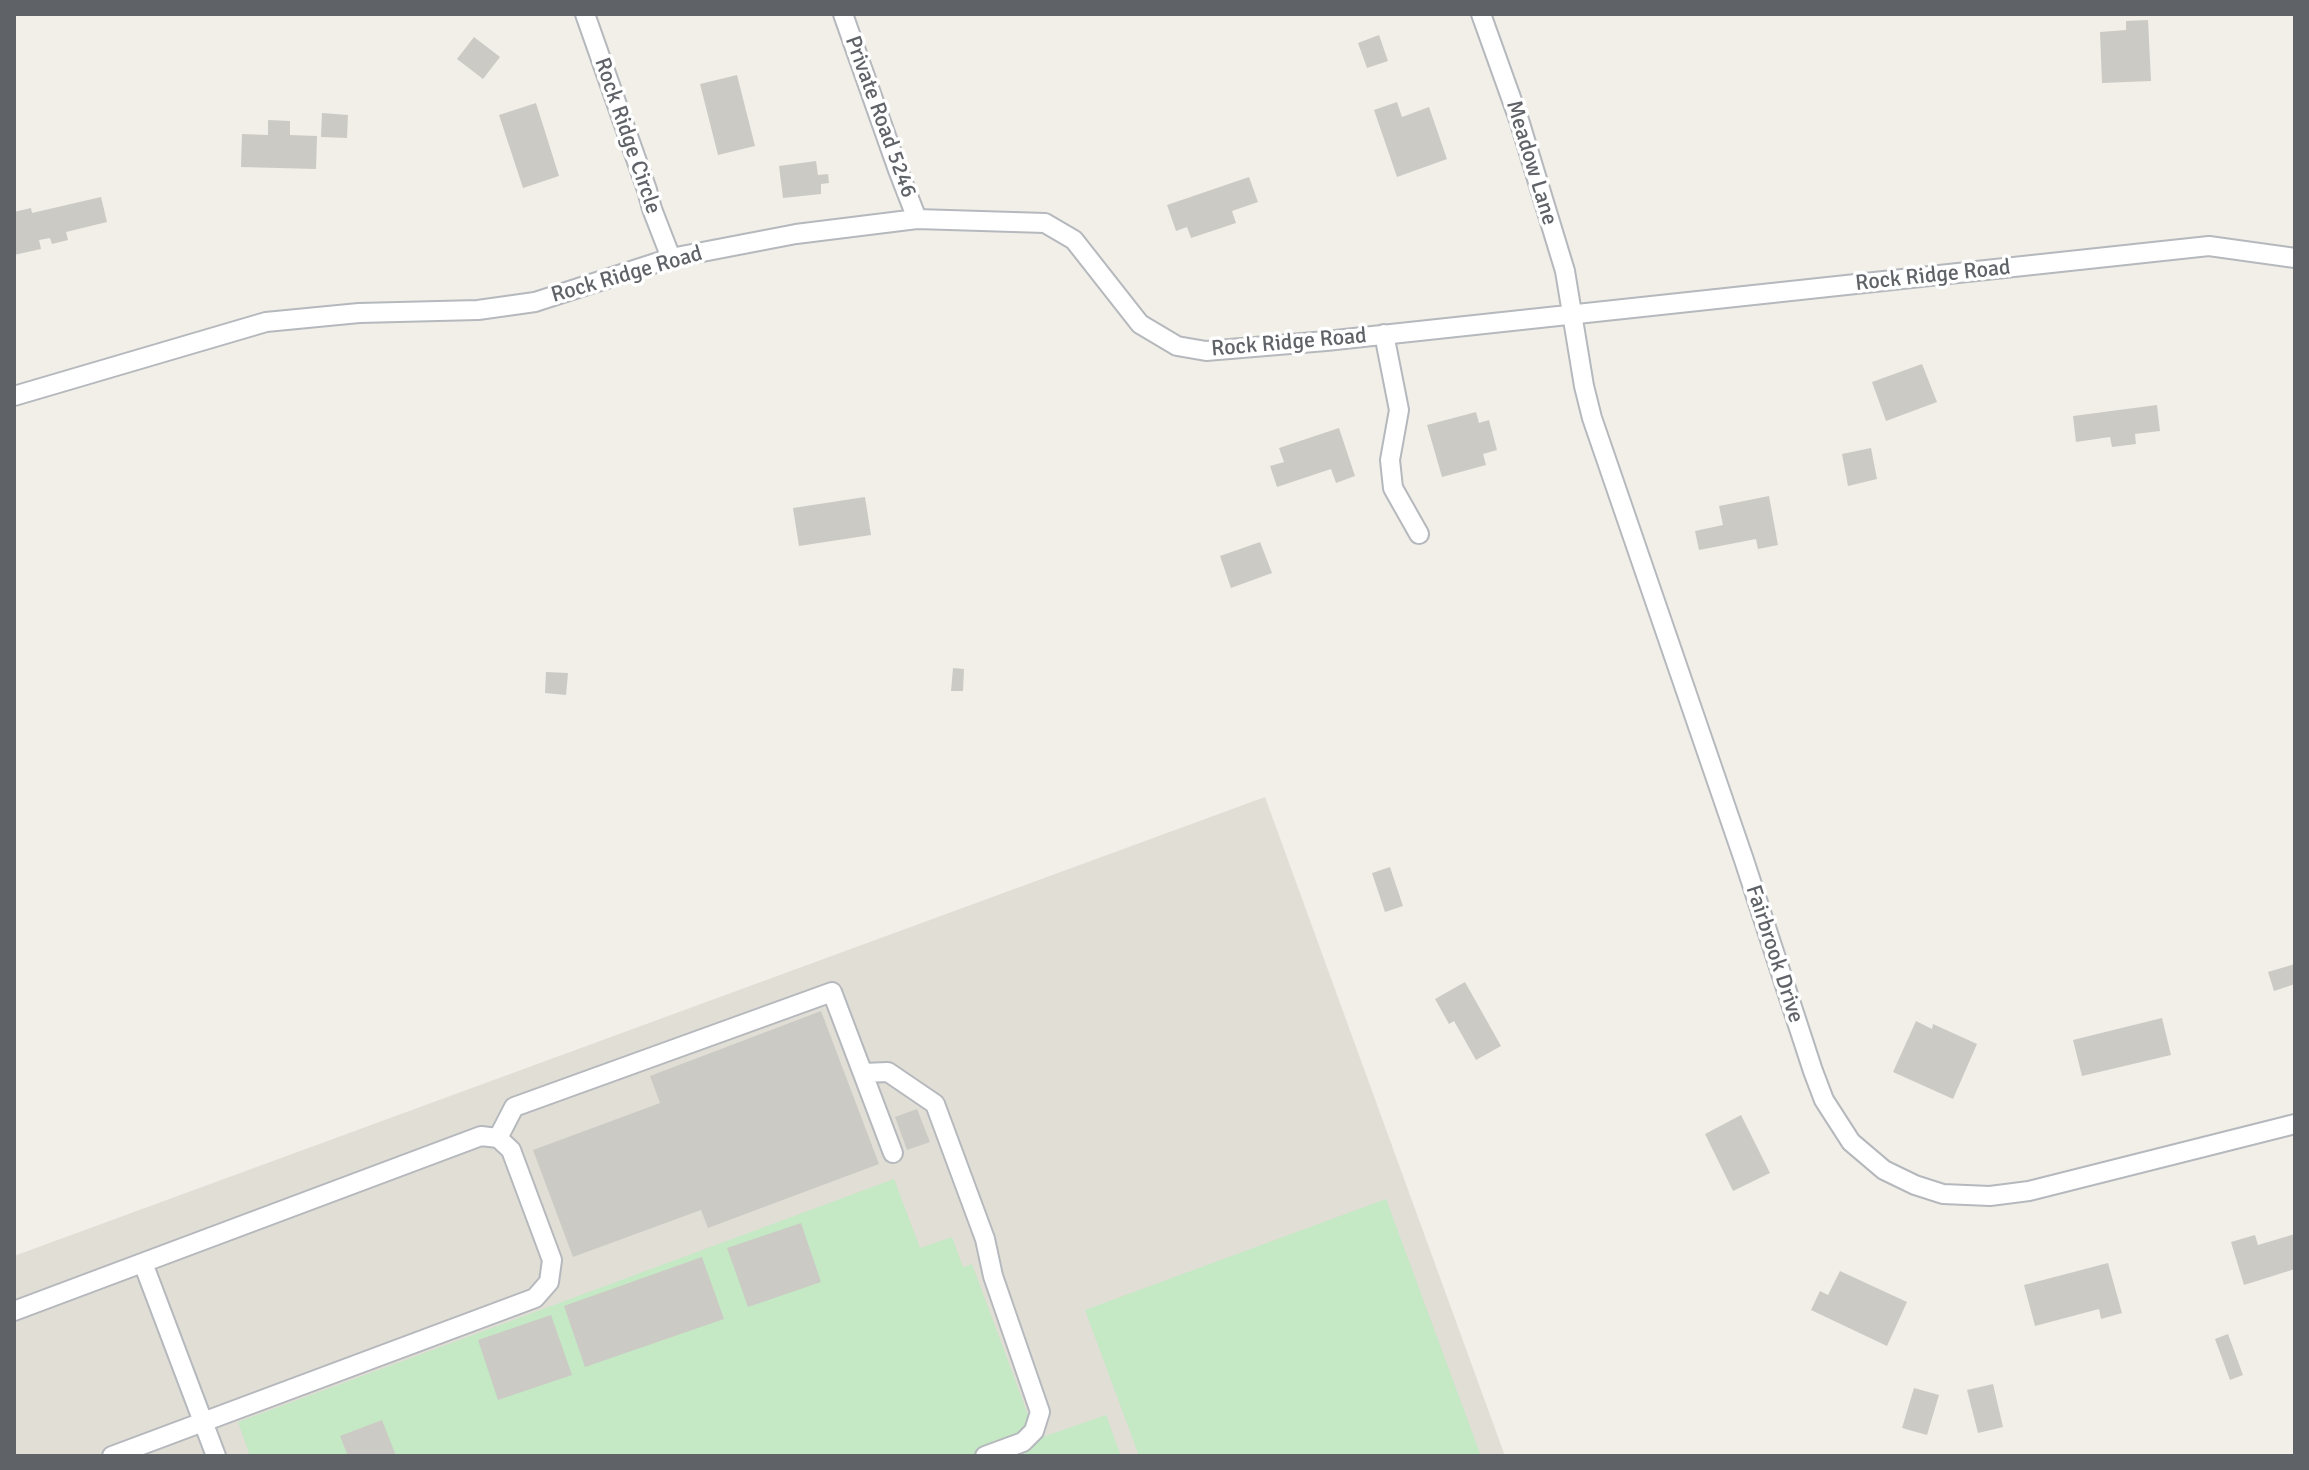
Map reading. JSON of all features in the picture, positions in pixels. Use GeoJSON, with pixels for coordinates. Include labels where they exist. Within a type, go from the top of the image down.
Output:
{"type":"FeatureCollection","features":[{"type":"Feature","properties":{"kind":"street","name":"Rock Ridge Circle"},"geometry":{"type":"LineString","coordinates":[[585,14],[671,258]]}},
{"type":"Feature","properties":{"kind":"street","name":"Private Road 5246"},"geometry":{"type":"LineString","coordinates":[[843,14],[917,219]]}},
{"type":"Feature","properties":{"kind":"street","name":"Meadow Lane"},"geometry":{"type":"LineString","coordinates":[[1481,14],[1519,120],[1565,271],[1573,314]]}},
{"type":"Feature","properties":{"kind":"street","name":"Rock Ridge Road"},"geometry":{"type":"LineString","coordinates":[[14,396],[266,322],[359,313],[478,310],[535,302],[671,258],[796,234],[917,219],[1045,223],[1074,240],[1140,324],[1177,346],[1206,351],[2209,246],[2295,258]]}},
{"type":"Feature","properties":{"kind":"street","name":"Fairbrook Drive"},"geometry":{"type":"LineString","coordinates":[[1573,314],[1592,418],[1813,1071],[1824,1100],[1851,1142],[1884,1170],[1915,1185],[1943,1194],[1990,1196],[2029,1191],[2295,1124]]}},
{"type":"Feature","properties":{"kind":"street"},"geometry":{"type":"LineString","coordinates":[[1384,334],[1399,410],[1390,460],[1393,488],[1419,534]]}},
{"type":"Feature","properties":{"kind":"street"},"geometry":{"type":"LineString","coordinates":[[498,1138],[514,1107],[832,992],[893,1153]]}},
{"type":"Feature","properties":{"kind":"street"},"geometry":{"type":"LineString","coordinates":[[863,1073],[888,1072],[935,1104],[985,1239],[993,1276],[1040,1412],[1034,1431],[1023,1442],[985,1456]]}},
{"type":"Feature","properties":{"kind":"street"},"geometry":{"type":"LineString","coordinates":[[14,1311],[481,1136],[498,1138],[511,1150],[552,1260],[552,1271],[543,1291],[535,1298],[112,1456]]}},
{"type":"Feature","properties":{"kind":"street"},"geometry":{"type":"LineString","coordinates":[[143,1263],[216,1456]]}},
{"type":"Feature","properties":{"kind":"shaded area"},"geometry":{"type":"Polygon","coordinates":[[[1265,797],[1505,1456],[14,1456],[14,1256],[1265,797]]]}},
{"type":"Feature","properties":{"kind":"green space"},"geometry":{"type":"Polygon","coordinates":[[[894,1179],[920,1248],[952,1237],[963,1267],[972,1264],[1037,1439],[1106,1415],[1121,1456],[250,1456],[238,1422],[894,1179]]]}},
{"type":"Feature","properties":{"kind":"green space"},"geometry":{"type":"Polygon","coordinates":[[[1386,1199],[1481,1456],[1139,1456],[1085,1310],[1386,1199]]]}},
{"type":"Feature","properties":{"kind":"building"},"geometry":{"type":"Polygon","coordinates":[[[2148,20],[2151,81],[2102,83],[2100,32],[2126,30],[2126,21],[2148,20]]]}},
{"type":"Feature","properties":{"kind":"building"},"geometry":{"type":"Polygon","coordinates":[[[1379,35],[1388,61],[1367,68],[1358,43],[1379,35]]]}},
{"type":"Feature","properties":{"kind":"building"},"geometry":{"type":"Polygon","coordinates":[[[474,37],[500,57],[483,79],[457,59],[474,37]]]}},
{"type":"Feature","properties":{"kind":"building"},"geometry":{"type":"Polygon","coordinates":[[[737,75],[755,146],[718,155],[700,84],[737,75]]]}},
{"type":"Feature","properties":{"kind":"building"},"geometry":{"type":"Polygon","coordinates":[[[1397,102],[1402,117],[1429,107],[1447,159],[1397,177],[1374,110],[1397,102]]]}},
{"type":"Feature","properties":{"kind":"building"},"geometry":{"type":"Polygon","coordinates":[[[536,103],[559,176],[523,188],[499,115],[536,103]]]}},
{"type":"Feature","properties":{"kind":"building"},"geometry":{"type":"Polygon","coordinates":[[[322,113],[348,115],[347,138],[321,137],[322,113]]]}},
{"type":"Feature","properties":{"kind":"building"},"geometry":{"type":"Polygon","coordinates":[[[268,120],[290,121],[290,135],[317,136],[316,169],[241,167],[242,134],[268,135],[268,120]]]}},
{"type":"Feature","properties":{"kind":"building"},"geometry":{"type":"Polygon","coordinates":[[[816,161],[818,175],[828,174],[829,183],[821,184],[821,194],[783,198],[779,166],[816,161]]]}},
{"type":"Feature","properties":{"kind":"building"},"geometry":{"type":"Polygon","coordinates":[[[1249,177],[1258,202],[1232,211],[1236,223],[1191,238],[1187,227],[1176,231],[1167,205],[1249,177]]]}},
{"type":"Feature","properties":{"kind":"building"},"geometry":{"type":"Polygon","coordinates":[[[101,197],[107,222],[66,232],[68,240],[52,244],[50,238],[39,240],[41,249],[14,255],[14,212],[31,208],[32,213],[101,197]]]}},
{"type":"Feature","properties":{"kind":"building"},"geometry":{"type":"Polygon","coordinates":[[[1922,364],[1937,402],[1886,421],[1872,382],[1922,364]]]}},
{"type":"Feature","properties":{"kind":"building"},"geometry":{"type":"Polygon","coordinates":[[[2157,405],[2160,431],[2135,434],[2136,444],[2112,447],[2110,437],[2076,442],[2073,416],[2157,405]]]}},
{"type":"Feature","properties":{"kind":"building"},"geometry":{"type":"Polygon","coordinates":[[[1476,412],[1479,423],[1489,420],[1497,450],[1483,454],[1486,465],[1442,477],[1427,425],[1476,412]]]}},
{"type":"Feature","properties":{"kind":"building"},"geometry":{"type":"Polygon","coordinates":[[[1339,428],[1355,476],[1336,483],[1331,469],[1277,487],[1270,466],[1284,462],[1279,448],[1339,428]]]}},
{"type":"Feature","properties":{"kind":"building"},"geometry":{"type":"Polygon","coordinates":[[[1871,448],[1877,479],[1848,486],[1842,454],[1871,448]]]}},
{"type":"Feature","properties":{"kind":"building"},"geometry":{"type":"Polygon","coordinates":[[[1769,496],[1778,545],[1758,549],[1756,539],[1699,550],[1695,531],[1723,525],[1719,506],[1769,496]]]}},
{"type":"Feature","properties":{"kind":"building"},"geometry":{"type":"Polygon","coordinates":[[[865,497],[871,535],[799,546],[793,508],[865,497]]]}},
{"type":"Feature","properties":{"kind":"building"},"geometry":{"type":"Polygon","coordinates":[[[1260,542],[1272,573],[1231,588],[1220,556],[1260,542]]]}},
{"type":"Feature","properties":{"kind":"building"},"geometry":{"type":"Polygon","coordinates":[[[953,668],[964,669],[963,691],[951,691],[953,668]]]}},
{"type":"Feature","properties":{"kind":"building"},"geometry":{"type":"Polygon","coordinates":[[[546,672],[568,673],[566,695],[545,693],[546,672]]]}},
{"type":"Feature","properties":{"kind":"building"},"geometry":{"type":"Polygon","coordinates":[[[1390,867],[1403,906],[1385,912],[1372,873],[1390,867]]]}},
{"type":"Feature","properties":{"kind":"building"},"geometry":{"type":"Polygon","coordinates":[[[2295,964],[2295,984],[2274,991],[2268,972],[2295,964]]]}},
{"type":"Feature","properties":{"kind":"building"},"geometry":{"type":"Polygon","coordinates":[[[1465,982],[1501,1046],[1476,1060],[1454,1021],[1449,1024],[1435,999],[1465,982]]]}},
{"type":"Feature","properties":{"kind":"building"},"geometry":{"type":"Polygon","coordinates":[[[821,1011],[879,1164],[708,1228],[701,1210],[573,1257],[533,1150],[660,1103],[650,1076],[821,1011]]]}},
{"type":"Feature","properties":{"kind":"building"},"geometry":{"type":"Polygon","coordinates":[[[2162,1018],[2171,1055],[2082,1076],[2073,1040],[2162,1018]]]}},
{"type":"Feature","properties":{"kind":"building"},"geometry":{"type":"Polygon","coordinates":[[[1916,1021],[1932,1029],[1933,1024],[1977,1044],[1953,1099],[1893,1072],[1916,1021]]]}},
{"type":"Feature","properties":{"kind":"building"},"geometry":{"type":"Polygon","coordinates":[[[917,1109],[930,1142],[907,1150],[895,1117],[917,1109]]]}},
{"type":"Feature","properties":{"kind":"building"},"geometry":{"type":"Polygon","coordinates":[[[1741,1115],[1770,1173],[1733,1191],[1705,1134],[1741,1115]]]}},
{"type":"Feature","properties":{"kind":"building"},"geometry":{"type":"Polygon","coordinates":[[[801,1223],[821,1282],[748,1307],[727,1248],[801,1223]]]}},
{"type":"Feature","properties":{"kind":"building"},"geometry":{"type":"Polygon","coordinates":[[[2295,1234],[2295,1269],[2244,1285],[2231,1242],[2255,1235],[2258,1245],[2295,1234]]]}},
{"type":"Feature","properties":{"kind":"building"},"geometry":{"type":"Polygon","coordinates":[[[702,1257],[724,1319],[585,1367],[564,1306],[702,1257]]]}},
{"type":"Feature","properties":{"kind":"building"},"geometry":{"type":"Polygon","coordinates":[[[2108,1263],[2122,1313],[2101,1319],[2099,1309],[2035,1326],[2024,1285],[2108,1263]]]}},
{"type":"Feature","properties":{"kind":"building"},"geometry":{"type":"Polygon","coordinates":[[[1840,1271],[1907,1302],[1887,1346],[1811,1310],[1820,1291],[1828,1295],[1840,1271]]]}},
{"type":"Feature","properties":{"kind":"building"},"geometry":{"type":"Polygon","coordinates":[[[551,1315],[572,1375],[498,1400],[478,1340],[551,1315]]]}},
{"type":"Feature","properties":{"kind":"building"},"geometry":{"type":"Polygon","coordinates":[[[2228,1334],[2243,1375],[2230,1380],[2215,1339],[2228,1334]]]}},
{"type":"Feature","properties":{"kind":"building"},"geometry":{"type":"Polygon","coordinates":[[[1993,1384],[2003,1427],[1978,1433],[1967,1390],[1993,1384]]]}},
{"type":"Feature","properties":{"kind":"building"},"geometry":{"type":"Polygon","coordinates":[[[1914,1388],[1939,1395],[1927,1435],[1902,1428],[1914,1388]]]}},
{"type":"Feature","properties":{"kind":"building"},"geometry":{"type":"Polygon","coordinates":[[[382,1420],[396,1456],[348,1456],[340,1436],[382,1420]]]}}]}
